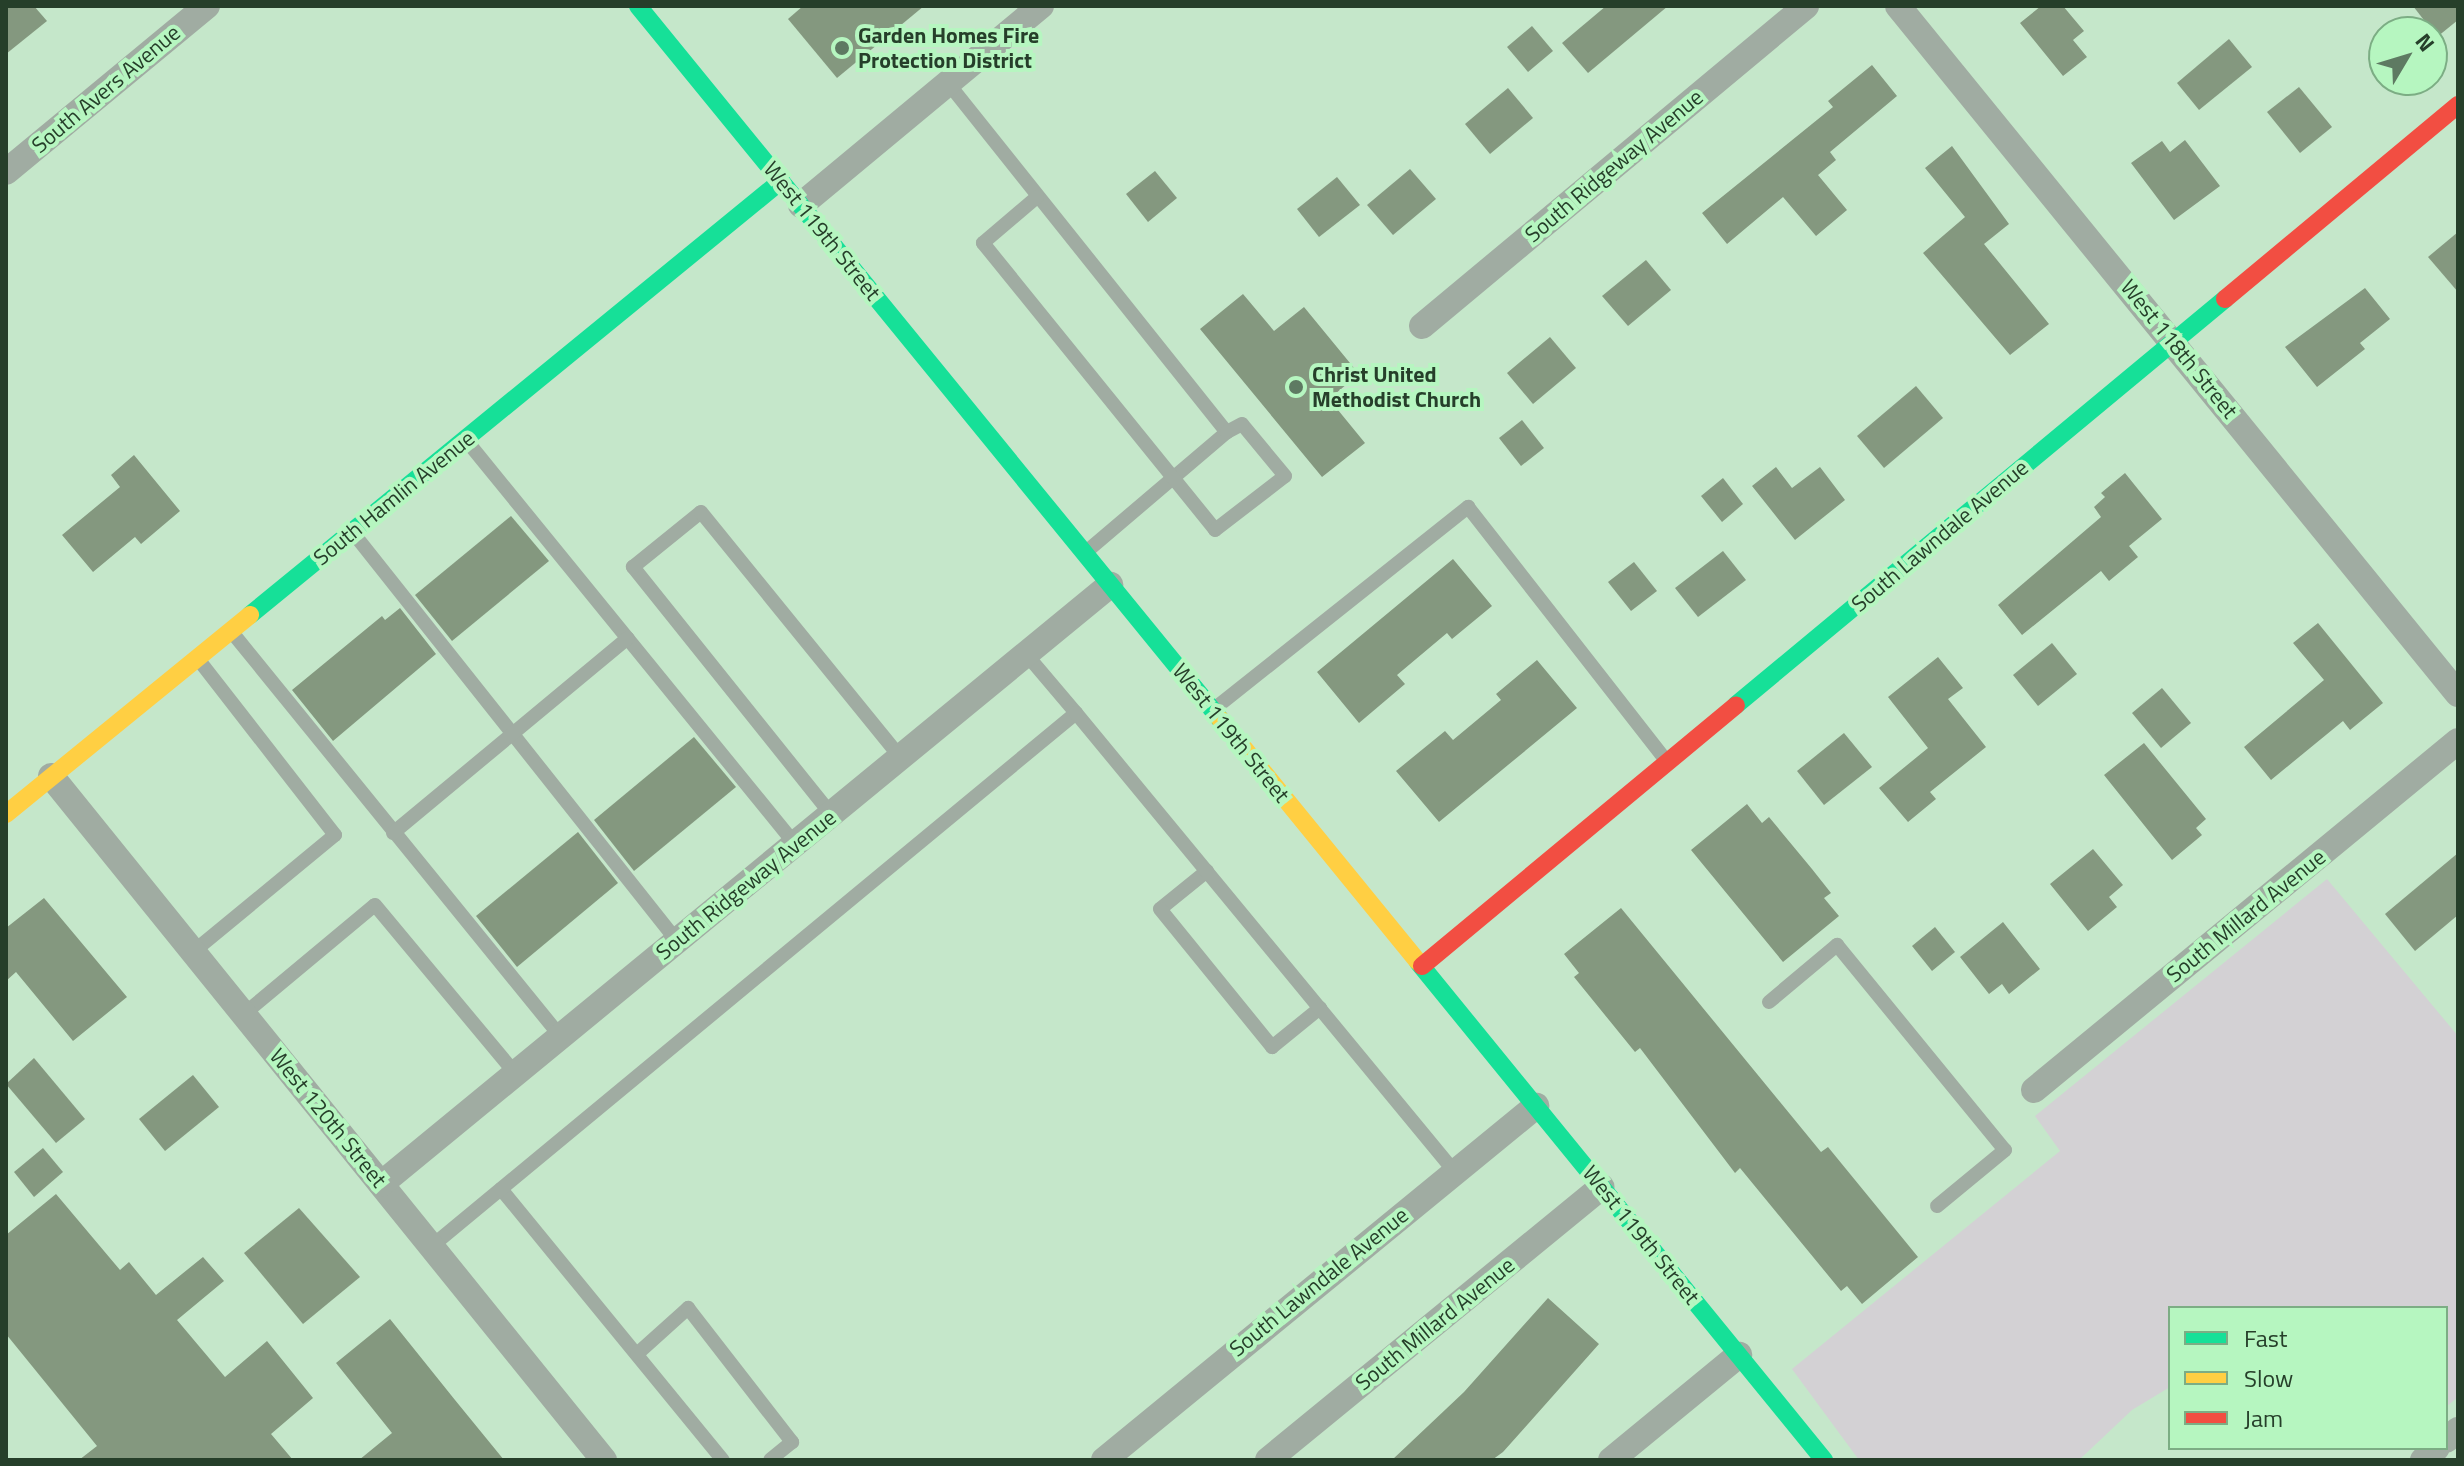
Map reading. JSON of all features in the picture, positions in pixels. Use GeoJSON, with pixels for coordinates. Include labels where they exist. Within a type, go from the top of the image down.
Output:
{"type":"FeatureCollection","features":[{"type":"Feature","properties":{"kind":"street","name":"South Avers Avenue"},"geometry":{"type":"LineString","coordinates":[[6,172],[207,6]]}},
{"type":"Feature","properties":{"kind":"street","name":"West 119th Street"},"geometry":{"type":"LineString","coordinates":[[638,6],[1824,1460]]}},
{"type":"Feature","properties":{"kind":"street"},"geometry":{"type":"LineString","coordinates":[[801,205],[1041,6]]}},
{"type":"Feature","properties":{"kind":"street","name":"South Ridgeway Avenue"},"geometry":{"type":"LineString","coordinates":[[1422,326],[1806,6]]}},
{"type":"Feature","properties":{"kind":"street","name":"West 118th Street"},"geometry":{"type":"LineString","coordinates":[[1898,6],[2458,694]]}},
{"type":"Feature","properties":{"kind":"street","name":"South Lawndale Avenue"},"geometry":{"type":"LineString","coordinates":[[1422,966],[2458,105]]}},
{"type":"Feature","properties":{"kind":"street","name":"South Hamlin Avenue"},"geometry":{"type":"LineString","coordinates":[[6,814],[781,181]]}},
{"type":"Feature","properties":{"kind":"street","name":"South Ridgeway Avenue"},"geometry":{"type":"LineString","coordinates":[[381,1184],[1110,585]]}},
{"type":"Feature","properties":{"kind":"street","name":"South Millard Avenue"},"geometry":{"type":"LineString","coordinates":[[2034,1090],[2458,741]]}},
{"type":"Feature","properties":{"kind":"street","name":"West 120th Street"},"geometry":{"type":"LineString","coordinates":[[51,776],[604,1460]]}},
{"type":"Feature","properties":{"kind":"street","name":"South Lawndale Avenue"},"geometry":{"type":"LineString","coordinates":[[1104,1460],[1536,1106]]}},
{"type":"Feature","properties":{"kind":"street","name":"South Millard Avenue"},"geometry":{"type":"LineString","coordinates":[[1268,1460],[1602,1187]]}},
{"type":"Feature","properties":{"kind":"street"},"geometry":{"type":"LineString","coordinates":[[1611,1460],[1739,1355]]}},
{"type":"Feature","properties":{"kind":"lane"},"geometry":{"type":"LineString","coordinates":[[948,83],[1227,432]]}},
{"type":"Feature","properties":{"kind":"lane"},"geometry":{"type":"LineString","coordinates":[[1037,197],[983,243],[1175,477],[1215,530],[1285,476],[1242,424],[1227,432],[1175,477],[1085,553]]}},
{"type":"Feature","properties":{"kind":"lane"},"geometry":{"type":"LineString","coordinates":[[466,439],[795,844]]}},
{"type":"Feature","properties":{"kind":"lane"},"geometry":{"type":"LineString","coordinates":[[1213,710],[1468,507],[1667,763]]}},
{"type":"Feature","properties":{"kind":"lane"},"geometry":{"type":"LineString","coordinates":[[831,814],[633,567],[701,512],[900,757]]}},
{"type":"Feature","properties":{"kind":"lane"},"geometry":{"type":"LineString","coordinates":[[353,532],[677,941]]}},
{"type":"Feature","properties":{"kind":"lane"},"geometry":{"type":"LineString","coordinates":[[230,631],[561,1037]]}},
{"type":"Feature","properties":{"kind":"lane"},"geometry":{"type":"LineString","coordinates":[[393,833],[628,638]]}},
{"type":"Feature","properties":{"kind":"lane"},"geometry":{"type":"LineString","coordinates":[[1026,654],[1454,1171]]}},
{"type":"Feature","properties":{"kind":"lane"},"geometry":{"type":"LineString","coordinates":[[193,952],[335,835],[197,658]]}},
{"type":"Feature","properties":{"kind":"lane"},"geometry":{"type":"LineString","coordinates":[[432,1246],[1076,713]]}},
{"type":"Feature","properties":{"kind":"lane"},"geometry":{"type":"LineString","coordinates":[[1207,871],[1160,909],[1272,1047],[1320,1008]]}},
{"type":"Feature","properties":{"kind":"lane"},"geometry":{"type":"LineString","coordinates":[[244,1014],[375,905],[516,1074]]}},
{"type":"Feature","properties":{"kind":"lane"},"geometry":{"type":"LineString","coordinates":[[1769,1002],[1837,945],[2005,1150],[1937,1206]]}},
{"type":"Feature","properties":{"kind":"lane"},"geometry":{"type":"LineString","coordinates":[[501,1189],[723,1460]]}},
{"type":"Feature","properties":{"kind":"lane"},"geometry":{"type":"LineString","coordinates":[[637,1354],[688,1308],[792,1442],[770,1460]]}},
{"type":"Feature","properties":{"kind":"shaded area"},"geometry":{"type":"Polygon","coordinates":[[[2327,879],[2458,1036],[2458,1397],[2448,1405],[2448,1306],[2168,1306],[2168,1388],[2132,1410],[2079,1460],[1859,1460],[1792,1369],[2060,1151],[2035,1116],[2327,879]]]}},
{"type":"Feature","properties":{"kind":"building"},"geometry":{"type":"Polygon","coordinates":[[[6,6],[34,6],[47,21],[6,54],[6,6]]]}},
{"type":"Feature","properties":{"kind":"building","name":"Garden Homes Fire Protection District"},"geometry":{"type":"Polygon","coordinates":[[[803,6],[924,6],[837,78],[788,19],[803,6]]]}},
{"type":"Feature","properties":{"kind":"building"},"geometry":{"type":"Polygon","coordinates":[[[1606,6],[1668,6],[1588,73],[1562,43],[1606,6]]]}},
{"type":"Feature","properties":{"kind":"building"},"geometry":{"type":"Polygon","coordinates":[[[2041,6],[2063,6],[2084,31],[2073,40],[2087,57],[2063,76],[2020,23],[2041,6]]]}},
{"type":"Feature","properties":{"kind":"building"},"geometry":{"type":"Polygon","coordinates":[[[2413,6],[2458,6],[2458,20],[2448,28],[2448,16],[2421,16],[2413,6]]]}},
{"type":"Feature","properties":{"kind":"building"},"geometry":{"type":"Polygon","coordinates":[[[1532,26],[1553,51],[1528,72],[1507,47],[1532,26]]]}},
{"type":"Feature","properties":{"kind":"building"},"geometry":{"type":"Polygon","coordinates":[[[2229,39],[2252,67],[2199,110],[2177,83],[2229,39]]]}},
{"type":"Feature","properties":{"kind":"building"},"geometry":{"type":"Polygon","coordinates":[[[1872,65],[1897,96],[1830,152],[1836,160],[1818,175],[1847,210],[1816,236],[1783,197],[1727,244],[1702,213],[1833,107],[1828,101],[1872,65]]]}},
{"type":"Feature","properties":{"kind":"building"},"geometry":{"type":"Polygon","coordinates":[[[2299,87],[2332,127],[2300,153],[2267,112],[2299,87]]]}},
{"type":"Feature","properties":{"kind":"building"},"geometry":{"type":"Polygon","coordinates":[[[1508,88],[1533,118],[1490,154],[1465,124],[1508,88]]]}},
{"type":"Feature","properties":{"kind":"building"},"geometry":{"type":"Polygon","coordinates":[[[2185,140],[2220,186],[2174,220],[2131,163],[2162,141],[2170,152],[2185,140]]]}},
{"type":"Feature","properties":{"kind":"building"},"geometry":{"type":"Polygon","coordinates":[[[1952,146],[2009,224],[1984,244],[2049,324],[2010,355],[1923,253],[1965,217],[1925,168],[1952,146]]]}},
{"type":"Feature","properties":{"kind":"building"},"geometry":{"type":"Polygon","coordinates":[[[1410,169],[1436,199],[1393,235],[1367,205],[1410,169]]]}},
{"type":"Feature","properties":{"kind":"building"},"geometry":{"type":"Polygon","coordinates":[[[1155,171],[1177,198],[1148,222],[1126,194],[1155,171]]]}},
{"type":"Feature","properties":{"kind":"building"},"geometry":{"type":"Polygon","coordinates":[[[1337,177],[1360,205],[1319,237],[1297,209],[1337,177]]]}},
{"type":"Feature","properties":{"kind":"building"},"geometry":{"type":"Polygon","coordinates":[[[2458,232],[2458,292],[2428,257],[2458,232]]]}},
{"type":"Feature","properties":{"kind":"building"},"geometry":{"type":"Polygon","coordinates":[[[1646,260],[1671,290],[1628,326],[1602,296],[1646,260]]]}},
{"type":"Feature","properties":{"kind":"building"},"geometry":{"type":"Polygon","coordinates":[[[2365,288],[2390,319],[2360,343],[2365,349],[2317,387],[2285,347],[2365,288]]]}},
{"type":"Feature","properties":{"kind":"building","name":"Christ United Methodist Church"},"geometry":{"type":"Polygon","coordinates":[[[1243,294],[1274,331],[1304,307],[1359,374],[1329,399],[1365,443],[1322,477],[1200,329],[1243,294]]]}},
{"type":"Feature","properties":{"kind":"building"},"geometry":{"type":"Polygon","coordinates":[[[1550,337],[1576,368],[1533,404],[1507,373],[1550,337]]]}},
{"type":"Feature","properties":{"kind":"building"},"geometry":{"type":"Polygon","coordinates":[[[1916,386],[1943,418],[1884,468],[1857,436],[1916,386]]]}},
{"type":"Feature","properties":{"kind":"building"},"geometry":{"type":"Polygon","coordinates":[[[1522,420],[1544,448],[1521,466],[1499,438],[1522,420]]]}},
{"type":"Feature","properties":{"kind":"building"},"geometry":{"type":"Polygon","coordinates":[[[134,455],[180,511],[141,544],[135,537],[93,572],[62,535],[120,487],[111,475],[134,455]]]}},
{"type":"Feature","properties":{"kind":"building"},"geometry":{"type":"Polygon","coordinates":[[[1776,467],[1792,488],[1820,467],[1845,500],[1795,540],[1752,486],[1776,467]]]}},
{"type":"Feature","properties":{"kind":"building"},"geometry":{"type":"Polygon","coordinates":[[[2125,473],[2162,519],[2129,546],[2138,557],[2109,581],[2101,571],[2022,635],[1998,605],[2101,517],[2094,507],[2105,497],[2101,493],[2125,473]]]}},
{"type":"Feature","properties":{"kind":"building"},"geometry":{"type":"Polygon","coordinates":[[[1723,478],[1743,504],[1722,522],[1701,496],[1723,478]]]}},
{"type":"Feature","properties":{"kind":"building"},"geometry":{"type":"Polygon","coordinates":[[[511,516],[549,561],[452,641],[415,595],[511,516]]]}},
{"type":"Feature","properties":{"kind":"building"},"geometry":{"type":"Polygon","coordinates":[[[1723,551],[1746,580],[1698,617],[1675,588],[1723,551]]]}},
{"type":"Feature","properties":{"kind":"building"},"geometry":{"type":"Polygon","coordinates":[[[1453,559],[1492,606],[1452,639],[1447,633],[1397,675],[1405,684],[1359,723],[1317,672],[1453,559]]]}},
{"type":"Feature","properties":{"kind":"building"},"geometry":{"type":"Polygon","coordinates":[[[1634,562],[1657,591],[1631,611],[1608,582],[1634,562]]]}},
{"type":"Feature","properties":{"kind":"building"},"geometry":{"type":"Polygon","coordinates":[[[400,608],[436,654],[333,741],[292,690],[382,616],[385,620],[400,608]]]}},
{"type":"Feature","properties":{"kind":"building"},"geometry":{"type":"Polygon","coordinates":[[[2318,623],[2383,703],[2350,730],[2343,721],[2271,780],[2244,747],[2324,680],[2293,643],[2318,623]]]}},
{"type":"Feature","properties":{"kind":"building"},"geometry":{"type":"Polygon","coordinates":[[[2052,643],[2077,674],[2038,706],[2013,675],[2052,643]]]}},
{"type":"Feature","properties":{"kind":"building"},"geometry":{"type":"Polygon","coordinates":[[[1938,657],[1963,688],[1948,699],[1986,747],[1930,792],[1936,799],[1908,822],[1879,788],[1928,748],[1888,697],[1938,657]]]}},
{"type":"Feature","properties":{"kind":"building"},"geometry":{"type":"Polygon","coordinates":[[[1537,660],[1577,708],[1439,822],[1396,771],[1445,731],[1453,740],[1501,700],[1496,694],[1537,660]]]}},
{"type":"Feature","properties":{"kind":"building"},"geometry":{"type":"Polygon","coordinates":[[[2162,688],[2191,723],[2161,748],[2132,713],[2162,688]]]}},
{"type":"Feature","properties":{"kind":"building"},"geometry":{"type":"Polygon","coordinates":[[[1844,733],[1872,767],[1824,805],[1797,771],[1844,733]]]}},
{"type":"Feature","properties":{"kind":"building"},"geometry":{"type":"Polygon","coordinates":[[[694,737],[736,787],[634,871],[594,820],[694,737]]]}},
{"type":"Feature","properties":{"kind":"building"},"geometry":{"type":"Polygon","coordinates":[[[2144,743],[2206,819],[2196,828],[2202,835],[2172,860],[2104,775],[2144,743]]]}},
{"type":"Feature","properties":{"kind":"building"},"geometry":{"type":"Polygon","coordinates":[[[1747,804],[1762,823],[1769,817],[1812,869],[1831,893],[1824,898],[1839,916],[1783,962],[1691,850],[1747,804]]]}},
{"type":"Feature","properties":{"kind":"building"},"geometry":{"type":"Polygon","coordinates":[[[578,832],[618,883],[517,967],[476,916],[578,832]]]}},
{"type":"Feature","properties":{"kind":"building"},"geometry":{"type":"Polygon","coordinates":[[[2093,849],[2123,885],[2109,897],[2117,907],[2088,931],[2050,884],[2093,849]]]}},
{"type":"Feature","properties":{"kind":"building"},"geometry":{"type":"Polygon","coordinates":[[[2458,853],[2458,915],[2415,951],[2385,914],[2458,853]]]}},
{"type":"Feature","properties":{"kind":"building"},"geometry":{"type":"Polygon","coordinates":[[[44,898],[127,997],[73,1041],[16,972],[6,981],[6,928],[44,898]]]}},
{"type":"Feature","properties":{"kind":"building"},"geometry":{"type":"Polygon","coordinates":[[[1621,908],[1821,1152],[1828,1147],[1918,1257],[1862,1304],[1847,1286],[1841,1291],[1740,1168],[1735,1173],[1640,1048],[1635,1052],[1574,977],[1579,973],[1564,954],[1621,908]]]}},
{"type":"Feature","properties":{"kind":"building"},"geometry":{"type":"Polygon","coordinates":[[[2003,922],[2040,969],[2009,994],[2002,984],[1989,994],[1960,957],[2003,922]]]}},
{"type":"Feature","properties":{"kind":"building"},"geometry":{"type":"Polygon","coordinates":[[[1935,927],[1955,952],[1932,971],[1912,946],[1935,927]]]}},
{"type":"Feature","properties":{"kind":"building"},"geometry":{"type":"Polygon","coordinates":[[[34,1058],[85,1119],[56,1143],[6,1084],[34,1058]]]}},
{"type":"Feature","properties":{"kind":"building"},"geometry":{"type":"Polygon","coordinates":[[[193,1075],[219,1107],[165,1151],[139,1119],[193,1075]]]}},
{"type":"Feature","properties":{"kind":"building"},"geometry":{"type":"Polygon","coordinates":[[[43,1148],[63,1172],[34,1197],[14,1172],[43,1148]]]}},
{"type":"Feature","properties":{"kind":"building"},"geometry":{"type":"Polygon","coordinates":[[[56,1194],[120,1270],[129,1262],[156,1295],[203,1257],[224,1281],[177,1320],[225,1377],[267,1341],[313,1398],[271,1434],[293,1460],[79,1460],[97,1446],[6,1334],[6,1235],[56,1194]]]}},
{"type":"Feature","properties":{"kind":"building"},"geometry":{"type":"Polygon","coordinates":[[[299,1208],[360,1277],[303,1324],[244,1253],[299,1208]]]}},
{"type":"Feature","properties":{"kind":"building"},"geometry":{"type":"Polygon","coordinates":[[[1548,1298],[1599,1344],[1503,1452],[1492,1460],[1392,1460],[1464,1392],[1548,1298]]]}},
{"type":"Feature","properties":{"kind":"building"},"geometry":{"type":"Polygon","coordinates":[[[390,1319],[504,1460],[359,1460],[392,1433],[336,1363],[390,1319]]]}},
{"type":"Feature","properties":{"kind":"traffic: fast"},"geometry":{"type":"LineString","coordinates":[[638,6],[1220,719]]}},
{"type":"Feature","properties":{"kind":"traffic: fast"},"geometry":{"type":"LineString","coordinates":[[250,615],[781,181]]}},
{"type":"Feature","properties":{"kind":"traffic: fast"},"geometry":{"type":"LineString","coordinates":[[1736,705],[2225,299]]}},
{"type":"Feature","properties":{"kind":"traffic: fast"},"geometry":{"type":"LineString","coordinates":[[1418,962],[1824,1460]]}},
{"type":"Feature","properties":{"kind":"traffic: slow"},"geometry":{"type":"LineString","coordinates":[[6,814],[250,615]]}},
{"type":"Feature","properties":{"kind":"traffic: slow"},"geometry":{"type":"LineString","coordinates":[[1220,719],[1418,962]]}},
{"type":"Feature","properties":{"kind":"traffic: jam"},"geometry":{"type":"LineString","coordinates":[[2225,299],[2458,105]]}},
{"type":"Feature","properties":{"kind":"traffic: jam"},"geometry":{"type":"LineString","coordinates":[[1422,966],[1736,705]]}},
{"type":"Feature","properties":{"kind":"place","name":"Garden Homes Fire Protection District"},"geometry":{"type":"Point","coordinates":[842,48]}},
{"type":"Feature","properties":{"kind":"place","name":"Christ United Methodist Church"},"geometry":{"type":"Point","coordinates":[1296,387]}}]}
